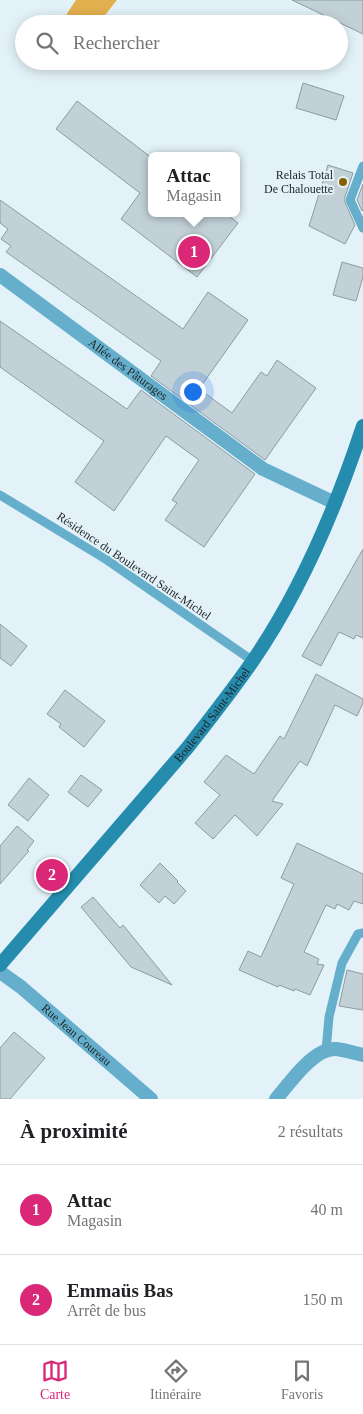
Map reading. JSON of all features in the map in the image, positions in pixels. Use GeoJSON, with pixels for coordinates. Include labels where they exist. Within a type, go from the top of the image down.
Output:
{"type":"FeatureCollection","features":[{"type":"Feature","properties":{"kind":"main road","name":"Boulevard Saint-Michel"},"geometry":{"type":"LineString","coordinates":[[0,965],[188,747],[215,714],[253,661],[282,613],[309,561],[335,503],[363,426]]}},
{"type":"Feature","properties":{"kind":"street","name":"Allée des Pâturages"},"geometry":{"type":"LineString","coordinates":[[0,275],[263,469],[335,503]]}},
{"type":"Feature","properties":{"kind":"street","name":"Rue Jean Coureau"},"geometry":{"type":"LineString","coordinates":[[0,972],[151,1099]]}},
{"type":"Feature","properties":{"kind":"street"},"geometry":{"type":"LineString","coordinates":[[276,1099],[310,1060],[326,1051],[335,1049],[363,1056]]}},
{"type":"Feature","properties":{"kind":"lane"},"geometry":{"type":"LineString","coordinates":[[363,166],[350,200],[363,228]]}},
{"type":"Feature","properties":{"kind":"lane","name":"Résidence du Boulevard Saint-Michel"},"geometry":{"type":"LineString","coordinates":[[0,494],[106,560],[253,661]]}},
{"type":"Feature","properties":{"kind":"lane"},"geometry":{"type":"LineString","coordinates":[[326,1051],[329,1017],[342,963],[358,934],[363,933]]}},
{"type":"Feature","properties":{"kind":"shaded area"},"geometry":{"type":"Polygon","coordinates":[[[76,0],[117,0],[105,15],[66,15],[76,0]]]}},
{"type":"Feature","properties":{"kind":"building"},"geometry":{"type":"Polygon","coordinates":[[[292,0],[363,0],[363,34],[348,27],[348,15],[323,15],[292,0]]]}},
{"type":"Feature","properties":{"kind":"building"},"geometry":{"type":"Polygon","coordinates":[[[303,83],[344,96],[336,120],[296,108],[303,83]]]}},
{"type":"Feature","properties":{"kind":"building"},"geometry":{"type":"Polygon","coordinates":[[[77,101],[148,155],[148,217],[230,217],[238,223],[197,277],[121,219],[140,193],[56,129],[77,101]]]}},
{"type":"Feature","properties":{"kind":"building"},"geometry":{"type":"Polygon","coordinates":[[[328,165],[353,173],[344,200],[355,225],[345,244],[309,226],[328,165]]]}},
{"type":"Feature","properties":{"kind":"building"},"geometry":{"type":"Polygon","coordinates":[[[363,184],[363,210],[362,211],[357,200],[363,184]]]}},
{"type":"Feature","properties":{"kind":"building"},"geometry":{"type":"Polygon","coordinates":[[[0,200],[183,329],[208,292],[248,320],[199,389],[232,413],[261,372],[267,376],[277,360],[316,388],[265,460],[151,376],[161,361],[6,252],[11,246],[1,239],[8,229],[0,223],[0,200]]]}},
{"type":"Feature","properties":{"kind":"building"},"geometry":{"type":"Polygon","coordinates":[[[342,262],[363,268],[363,277],[356,301],[333,295],[342,262]]]}},
{"type":"Feature","properties":{"kind":"building"},"geometry":{"type":"Polygon","coordinates":[[[0,321],[127,409],[141,390],[255,474],[204,547],[165,520],[177,503],[172,500],[199,460],[166,436],[114,511],[75,482],[104,441],[0,367],[0,321]]]}},
{"type":"Feature","properties":{"kind":"building"},"geometry":{"type":"Polygon","coordinates":[[[363,549],[363,638],[356,635],[354,639],[339,632],[321,666],[302,656],[363,549]]]}},
{"type":"Feature","properties":{"kind":"building"},"geometry":{"type":"Polygon","coordinates":[[[0,624],[27,646],[11,666],[0,658],[0,624]]]}},
{"type":"Feature","properties":{"kind":"building"},"geometry":{"type":"Polygon","coordinates":[[[316,674],[363,699],[357,716],[335,705],[307,766],[300,761],[272,801],[283,804],[257,836],[235,815],[213,839],[195,823],[220,795],[204,782],[226,755],[254,774],[280,736],[284,739],[316,674]]]}},
{"type":"Feature","properties":{"kind":"building"},"geometry":{"type":"Polygon","coordinates":[[[65,690],[105,721],[84,747],[59,727],[61,724],[47,714],[65,690]]]}},
{"type":"Feature","properties":{"kind":"building"},"geometry":{"type":"Polygon","coordinates":[[[81,775],[102,790],[88,807],[68,792],[81,775]]]}},
{"type":"Feature","properties":{"kind":"building"},"geometry":{"type":"Polygon","coordinates":[[[29,778],[49,795],[28,821],[8,805],[29,778]]]}},
{"type":"Feature","properties":{"kind":"building"},"geometry":{"type":"Polygon","coordinates":[[[17,826],[34,841],[27,850],[29,851],[0,884],[0,846],[17,826]]]}},
{"type":"Feature","properties":{"kind":"building"},"geometry":{"type":"Polygon","coordinates":[[[297,843],[363,874],[363,904],[354,901],[349,910],[337,904],[335,909],[326,905],[304,952],[319,959],[317,964],[324,965],[310,995],[279,985],[278,987],[239,970],[248,951],[261,957],[294,884],[281,878],[297,843]]]}},
{"type":"Feature","properties":{"kind":"building"},"geometry":{"type":"Polygon","coordinates":[[[160,863],[186,891],[174,904],[165,896],[159,903],[140,885],[160,863]]]}},
{"type":"Feature","properties":{"kind":"building"},"geometry":{"type":"Polygon","coordinates":[[[93,897],[120,928],[123,925],[172,985],[131,967],[81,907],[93,897]]]}},
{"type":"Feature","properties":{"kind":"building"},"geometry":{"type":"Polygon","coordinates":[[[347,970],[363,974],[363,1010],[339,1006],[347,970]]]}},
{"type":"Feature","properties":{"kind":"building"},"geometry":{"type":"Polygon","coordinates":[[[14,1032],[45,1058],[10,1099],[0,1099],[0,1048],[14,1032]]]}},
{"type":"Feature","properties":{"kind":"place","name":"Relais Total De Chalouette"},"geometry":{"type":"Point","coordinates":[343,182]}},
{"type":"Feature","properties":{"kind":"place","name":"Attac"},"geometry":{"type":"Point","coordinates":[194,252]}},
{"type":"Feature","properties":{"kind":"place","name":"Emmaüs Bas"},"geometry":{"type":"Point","coordinates":[52,875]}}]}
